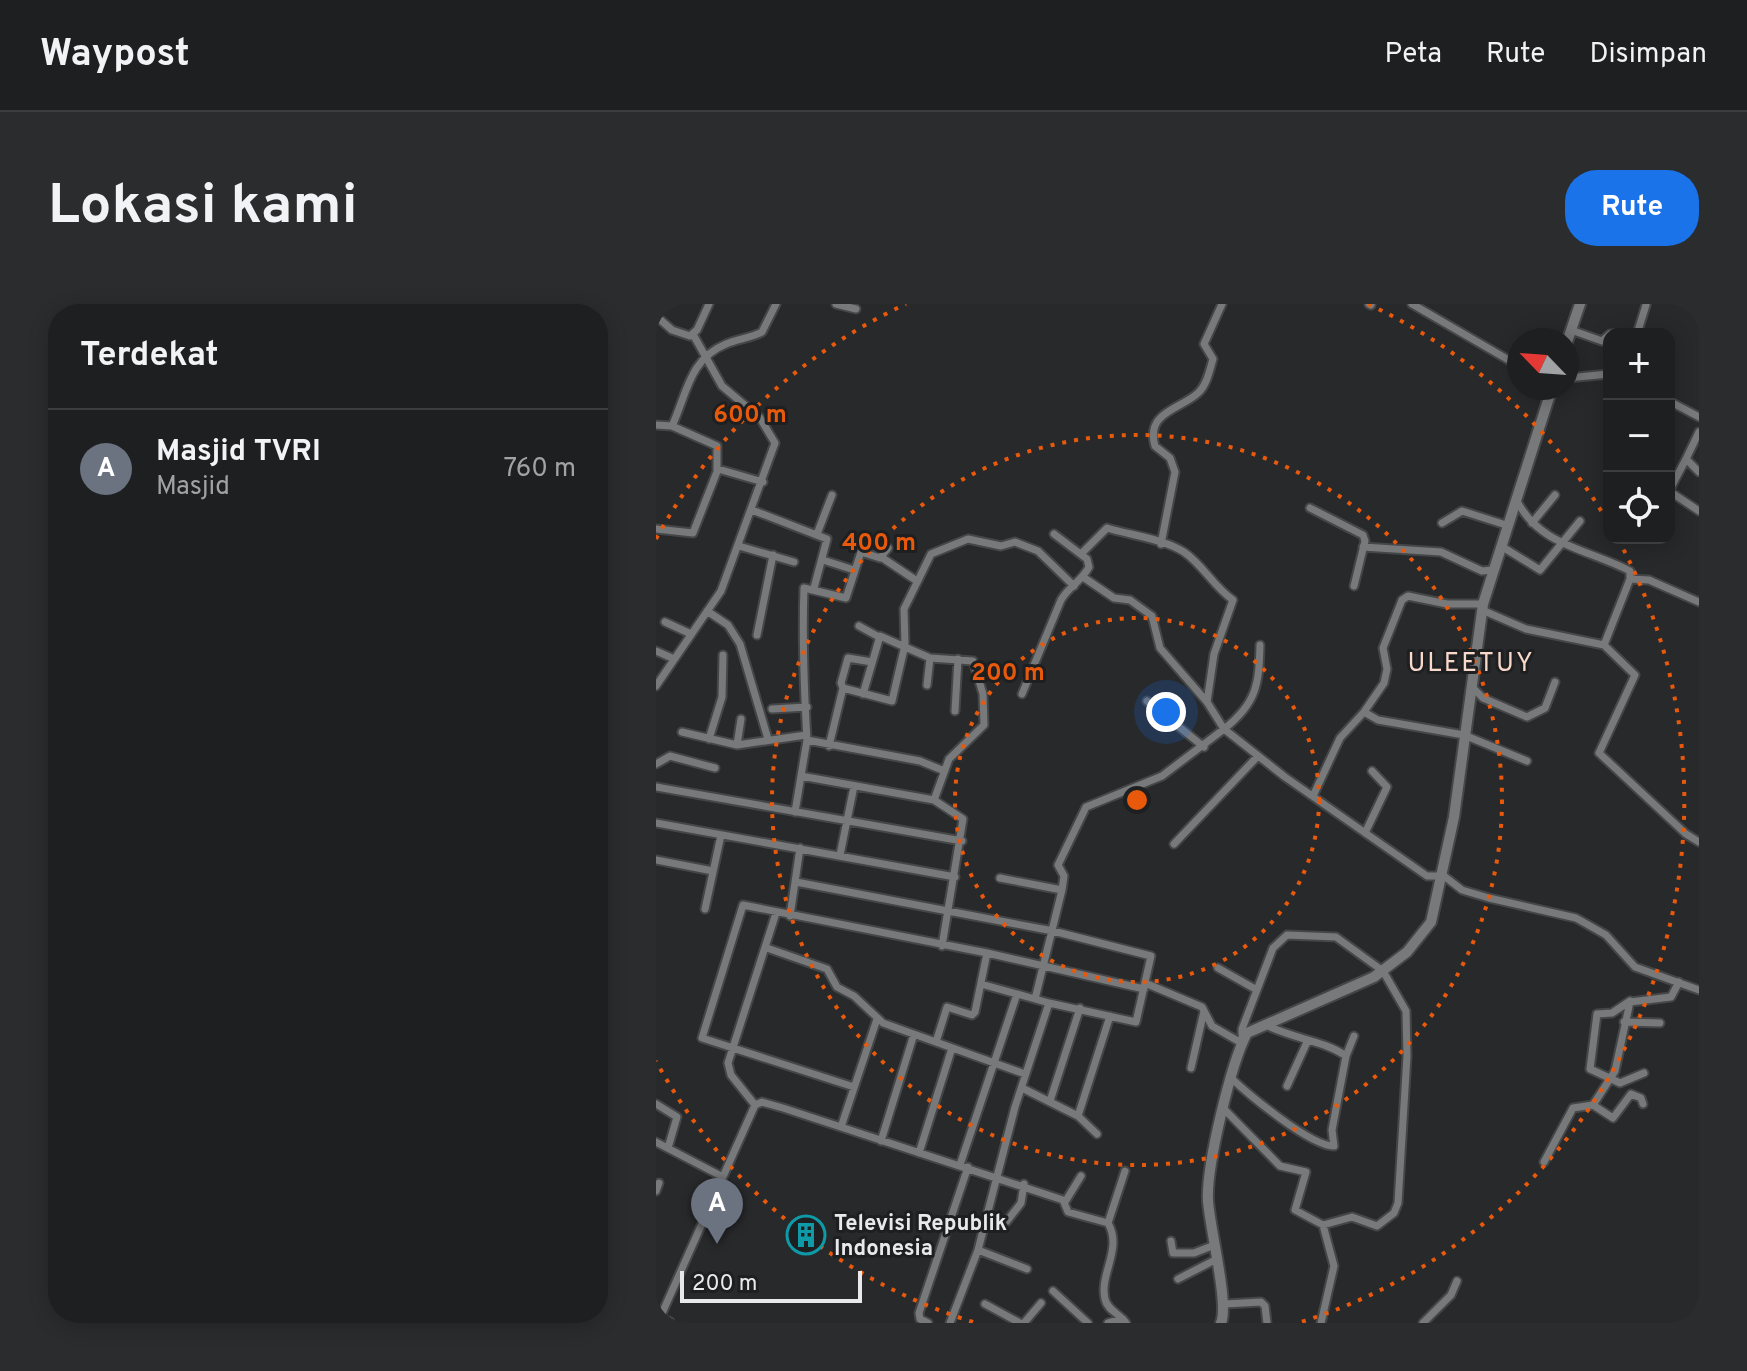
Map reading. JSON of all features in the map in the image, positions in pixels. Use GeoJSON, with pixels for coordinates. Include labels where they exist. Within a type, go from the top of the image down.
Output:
{"type":"FeatureCollection","features":[{"type":"Feature","properties":{"kind":"street"},"geometry":{"type":"LineString","coordinates":[[694,336],[709,304]]}},
{"type":"Feature","properties":{"kind":"street"},"geometry":{"type":"LineString","coordinates":[[672,426],[688,382],[704,357],[726,344],[762,332],[776,304]]}},
{"type":"Feature","properties":{"kind":"street"},"geometry":{"type":"LineString","coordinates":[[836,304],[856,309]]}},
{"type":"Feature","properties":{"kind":"street"},"geometry":{"type":"LineString","coordinates":[[1161,544],[1175,472],[1170,458],[1155,446],[1154,432],[1165,412],[1195,396],[1204,386],[1213,359],[1204,344],[1222,304]]}},
{"type":"Feature","properties":{"kind":"street"},"geometry":{"type":"LineString","coordinates":[[1412,304],[1507,359]]}},
{"type":"Feature","properties":{"kind":"street"},"geometry":{"type":"LineString","coordinates":[[1572,328],[1580,304]]}},
{"type":"Feature","properties":{"kind":"street"},"geometry":{"type":"LineString","coordinates":[[1639,328],[1646,305]]}},
{"type":"Feature","properties":{"kind":"street"},"geometry":{"type":"LineString","coordinates":[[656,316],[672,330],[694,336],[722,386],[760,418],[775,439],[763,482],[721,591],[672,658],[656,686]]}},
{"type":"Feature","properties":{"kind":"street"},"geometry":{"type":"LineString","coordinates":[[1579,333],[1603,340]]}},
{"type":"Feature","properties":{"kind":"street"},"geometry":{"type":"LineString","coordinates":[[1579,377],[1603,375]]}},
{"type":"Feature","properties":{"kind":"street"},"geometry":{"type":"LineString","coordinates":[[854,1087],[703,1039],[701,1033],[741,908],[748,905],[1145,986],[1160,986],[1204,1010],[1209,1022],[1221,1033],[1238,1041],[1265,1024],[1383,971],[1428,928],[1444,876],[1482,607],[1548,400]]}},
{"type":"Feature","properties":{"kind":"street"},"geometry":{"type":"LineString","coordinates":[[1675,404],[1699,417]]}},
{"type":"Feature","properties":{"kind":"street"},"geometry":{"type":"LineString","coordinates":[[656,425],[672,426],[717,446],[717,470],[693,533],[656,529]]}},
{"type":"Feature","properties":{"kind":"street"},"geometry":{"type":"LineString","coordinates":[[1699,432],[1669,491],[1699,511]]}},
{"type":"Feature","properties":{"kind":"street"},"geometry":{"type":"LineString","coordinates":[[1686,459],[1699,472]]}},
{"type":"Feature","properties":{"kind":"street"},"geometry":{"type":"LineString","coordinates":[[717,470],[763,482]]}},
{"type":"Feature","properties":{"kind":"street"},"geometry":{"type":"LineString","coordinates":[[817,534],[832,495]]}},
{"type":"Feature","properties":{"kind":"street"},"geometry":{"type":"LineString","coordinates":[[1532,523],[1555,495]]}},
{"type":"Feature","properties":{"kind":"street"},"geometry":{"type":"LineString","coordinates":[[1517,501],[1527,522],[1559,544],[1628,569],[1630,579],[1604,645]]}},
{"type":"Feature","properties":{"kind":"street"},"geometry":{"type":"LineString","coordinates":[[1310,508],[1361,534],[1363,547],[1354,586]]}},
{"type":"Feature","properties":{"kind":"street"},"geometry":{"type":"LineString","coordinates":[[752,510],[828,541],[814,588]]}},
{"type":"Feature","properties":{"kind":"street"},"geometry":{"type":"LineString","coordinates":[[1442,523],[1462,511],[1506,525]]}},
{"type":"Feature","properties":{"kind":"street"},"geometry":{"type":"LineString","coordinates":[[1500,544],[1524,563],[1540,570],[1580,521]]}},
{"type":"Feature","properties":{"kind":"street"},"geometry":{"type":"LineString","coordinates":[[1081,554],[1107,528],[1161,544],[1185,553],[1214,587],[1234,602],[1216,649],[1207,702]]}},
{"type":"Feature","properties":{"kind":"street"},"geometry":{"type":"LineString","coordinates":[[1022,694],[1050,632],[1054,614],[1067,590],[1083,577],[1089,563],[1054,534]]}},
{"type":"Feature","properties":{"kind":"street"},"geometry":{"type":"LineString","coordinates":[[843,688],[892,701],[905,645],[904,609],[931,554],[968,539],[1001,546],[1015,542],[1038,551],[1074,586]]}},
{"type":"Feature","properties":{"kind":"street"},"geometry":{"type":"LineString","coordinates":[[739,546],[794,562]]}},
{"type":"Feature","properties":{"kind":"street"},"geometry":{"type":"LineString","coordinates":[[1363,547],[1445,553],[1482,571],[1492,570]]}},
{"type":"Feature","properties":{"kind":"street"},"geometry":{"type":"LineString","coordinates":[[881,557],[888,548]]}},
{"type":"Feature","properties":{"kind":"street"},"geometry":{"type":"LineString","coordinates":[[795,812],[806,738],[807,707],[801,669],[804,588],[846,598],[861,552],[881,557],[917,581]]}},
{"type":"Feature","properties":{"kind":"street"},"geometry":{"type":"LineString","coordinates":[[757,635],[773,555]]}},
{"type":"Feature","properties":{"kind":"street"},"geometry":{"type":"LineString","coordinates":[[823,560],[854,570]]}},
{"type":"Feature","properties":{"kind":"street"},"geometry":{"type":"LineString","coordinates":[[1083,577],[1114,598],[1130,600],[1152,616],[1160,648],[1207,702],[1224,729],[1257,757],[1427,876],[1444,876],[1462,890],[1576,918],[1606,935],[1635,967],[1699,990]]}},
{"type":"Feature","properties":{"kind":"street"},"geometry":{"type":"LineString","coordinates":[[1630,579],[1649,580],[1699,602]]}},
{"type":"Feature","properties":{"kind":"street"},"geometry":{"type":"LineString","coordinates":[[1313,796],[1340,738],[1364,712],[1384,683],[1387,669],[1383,648],[1403,598],[1482,607],[1526,629],[1604,645],[1636,677],[1600,754],[1686,834],[1699,842]]}},
{"type":"Feature","properties":{"kind":"street"},"geometry":{"type":"LineString","coordinates":[[707,611],[728,625],[740,644],[768,739]]}},
{"type":"Feature","properties":{"kind":"street"},"geometry":{"type":"LineString","coordinates":[[665,622],[691,634]]}},
{"type":"Feature","properties":{"kind":"street"},"geometry":{"type":"LineString","coordinates":[[859,626],[930,658],[973,661],[983,694],[984,725],[952,754],[942,770],[934,800]]}},
{"type":"Feature","properties":{"kind":"street"},"geometry":{"type":"LineString","coordinates":[[863,694],[879,637]]}},
{"type":"Feature","properties":{"kind":"street"},"geometry":{"type":"LineString","coordinates":[[1035,999],[1062,890],[1064,876],[1058,865],[1086,807],[1156,779],[1204,747],[1238,718],[1257,689],[1260,645]]}},
{"type":"Feature","properties":{"kind":"street"},"geometry":{"type":"LineString","coordinates":[[656,651],[672,658]]}},
{"type":"Feature","properties":{"kind":"street"},"geometry":{"type":"LineString","coordinates":[[709,739],[722,697],[723,655]]}},
{"type":"Feature","properties":{"kind":"street"},"geometry":{"type":"LineString","coordinates":[[829,746],[849,657],[872,662]]}},
{"type":"Feature","properties":{"kind":"street"},"geometry":{"type":"LineString","coordinates":[[927,685],[930,658]]}},
{"type":"Feature","properties":{"kind":"street"},"geometry":{"type":"LineString","coordinates":[[955,711],[958,659]]}},
{"type":"Feature","properties":{"kind":"street"},"geometry":{"type":"LineString","coordinates":[[1470,685],[1483,698],[1524,717],[1545,708],[1555,682]]}},
{"type":"Feature","properties":{"kind":"street"},"geometry":{"type":"LineString","coordinates":[[1147,701],[1204,747]]}},
{"type":"Feature","properties":{"kind":"street"},"geometry":{"type":"LineString","coordinates":[[772,709],[807,707]]}},
{"type":"Feature","properties":{"kind":"street"},"geometry":{"type":"LineString","coordinates":[[1364,712],[1378,720],[1464,735],[1527,761]]}},
{"type":"Feature","properties":{"kind":"street"},"geometry":{"type":"LineString","coordinates":[[737,745],[741,719]]}},
{"type":"Feature","properties":{"kind":"street"},"geometry":{"type":"LineString","coordinates":[[682,732],[737,745],[768,739],[806,738],[829,746],[920,761],[942,770]]}},
{"type":"Feature","properties":{"kind":"street"},"geometry":{"type":"LineString","coordinates":[[656,764],[670,756],[715,768]]}},
{"type":"Feature","properties":{"kind":"street"},"geometry":{"type":"LineString","coordinates":[[1174,844],[1257,757]]}},
{"type":"Feature","properties":{"kind":"street"},"geometry":{"type":"LineString","coordinates":[[1365,833],[1387,787],[1372,771]]}},
{"type":"Feature","properties":{"kind":"street"},"geometry":{"type":"LineString","coordinates":[[801,776],[934,800],[963,819],[962,841],[942,946]]}},
{"type":"Feature","properties":{"kind":"street"},"geometry":{"type":"LineString","coordinates":[[840,855],[854,786]]}},
{"type":"Feature","properties":{"kind":"street"},"geometry":{"type":"LineString","coordinates":[[656,787],[962,841]]}},
{"type":"Feature","properties":{"kind":"street"},"geometry":{"type":"LineString","coordinates":[[656,823],[955,877]]}},
{"type":"Feature","properties":{"kind":"street"},"geometry":{"type":"LineString","coordinates":[[705,909],[721,835]]}},
{"type":"Feature","properties":{"kind":"street"},"geometry":{"type":"LineString","coordinates":[[790,916],[800,848]]}},
{"type":"Feature","properties":{"kind":"street"},"geometry":{"type":"LineString","coordinates":[[656,860],[713,871]]}},
{"type":"Feature","properties":{"kind":"street"},"geometry":{"type":"LineString","coordinates":[[1000,878],[1062,890]]}},
{"type":"Feature","properties":{"kind":"street"},"geometry":{"type":"LineString","coordinates":[[796,882],[1053,931],[1148,954],[1151,959],[1136,1022],[981,984]]}},
{"type":"Feature","properties":{"kind":"street"},"geometry":{"type":"LineString","coordinates":[[755,1105],[729,1071],[776,913]]}},
{"type":"Feature","properties":{"kind":"street"},"geometry":{"type":"LineString","coordinates":[[1224,1109],[1280,1166],[1306,1172],[1295,1210],[1323,1225],[1352,1217],[1377,1226],[1394,1213],[1401,1191],[1406,1011],[1383,971],[1336,937],[1287,935],[1273,948],[1242,1029],[1242,1034],[1246,1035]]}},
{"type":"Feature","properties":{"kind":"street"},"geometry":{"type":"LineString","coordinates":[[767,948],[827,969],[837,987],[854,996],[877,1019],[1025,1074]]}},
{"type":"Feature","properties":{"kind":"street"},"geometry":{"type":"LineString","coordinates":[[936,1042],[946,1008],[973,1014],[987,953]]}},
{"type":"Feature","properties":{"kind":"street"},"geometry":{"type":"LineString","coordinates":[[1218,968],[1257,990]]}},
{"type":"Feature","properties":{"kind":"street"},"geometry":{"type":"LineString","coordinates":[[1644,1073],[1622,1083],[1590,1069],[1597,1014],[1612,1013],[1631,1000],[1671,997],[1679,982]]}},
{"type":"Feature","properties":{"kind":"street"},"geometry":{"type":"LineString","coordinates":[[928,1323],[920,1319],[919,1313],[993,1062],[1017,994]]}},
{"type":"Feature","properties":{"kind":"street"},"geometry":{"type":"LineString","coordinates":[[1593,1105],[1615,1071],[1631,1000]]}},
{"type":"Feature","properties":{"kind":"street"},"geometry":{"type":"LineString","coordinates":[[950,1323],[978,1250],[1025,1074],[1049,1003]]}},
{"type":"Feature","properties":{"kind":"street"},"geometry":{"type":"LineString","coordinates":[[1050,1101],[1080,1008]]}},
{"type":"Feature","properties":{"kind":"street"},"geometry":{"type":"LineString","coordinates":[[1191,1068],[1204,1010]]}},
{"type":"Feature","properties":{"kind":"street"},"geometry":{"type":"LineString","coordinates":[[1078,1116],[1110,1016]]}},
{"type":"Feature","properties":{"kind":"street"},"geometry":{"type":"LineString","coordinates":[[841,1127],[877,1019]]}},
{"type":"Feature","properties":{"kind":"street"},"geometry":{"type":"LineString","coordinates":[[1624,1022],[1660,1023]]}},
{"type":"Feature","properties":{"kind":"street"},"geometry":{"type":"LineString","coordinates":[[1265,1024],[1290,1037],[1308,1040],[1346,1056]]}},
{"type":"Feature","properties":{"kind":"street"},"geometry":{"type":"LineString","coordinates":[[881,1141],[914,1034]]}},
{"type":"Feature","properties":{"kind":"street"},"geometry":{"type":"LineString","coordinates":[[1221,1323],[1225,1304],[1212,1246],[1208,1189],[1230,1077],[1246,1035]]}},
{"type":"Feature","properties":{"kind":"street"},"geometry":{"type":"LineString","coordinates":[[1230,1077],[1252,1098],[1311,1138],[1332,1147],[1335,1143],[1332,1130],[1346,1056],[1354,1036]]}},
{"type":"Feature","properties":{"kind":"street"},"geometry":{"type":"LineString","coordinates":[[1287,1086],[1308,1040]]}},
{"type":"Feature","properties":{"kind":"street"},"geometry":{"type":"LineString","coordinates":[[919,1153],[952,1048]]}},
{"type":"Feature","properties":{"kind":"street"},"geometry":{"type":"LineString","coordinates":[[1022,1088],[1078,1116],[1097,1134]]}},
{"type":"Feature","properties":{"kind":"street"},"geometry":{"type":"LineString","coordinates":[[1544,1162],[1573,1108],[1593,1105],[1613,1118],[1631,1094],[1641,1098],[1643,1104]]}},
{"type":"Feature","properties":{"kind":"street"},"geometry":{"type":"LineString","coordinates":[[663,1322],[755,1105],[762,1102],[1024,1184],[1065,1202]]}},
{"type":"Feature","properties":{"kind":"street"},"geometry":{"type":"LineString","coordinates":[[656,1104],[677,1117],[668,1148]]}},
{"type":"Feature","properties":{"kind":"street"},"geometry":{"type":"LineString","coordinates":[[656,1142],[723,1177]]}},
{"type":"Feature","properties":{"kind":"street"},"geometry":{"type":"LineString","coordinates":[[1124,1320],[1108,1306],[1104,1296],[1114,1239],[1108,1223],[1125,1171]]}},
{"type":"Feature","properties":{"kind":"street"},"geometry":{"type":"LineString","coordinates":[[1081,1176],[1065,1202],[1068,1212],[1108,1223]]}},
{"type":"Feature","properties":{"kind":"street"},"geometry":{"type":"LineString","coordinates":[[1007,1221],[1021,1203],[1024,1184]]}},
{"type":"Feature","properties":{"kind":"street"},"geometry":{"type":"LineString","coordinates":[[1321,1323],[1334,1266],[1323,1225]]}},
{"type":"Feature","properties":{"kind":"street"},"geometry":{"type":"LineString","coordinates":[[1171,1241],[1173,1253],[1194,1253],[1212,1246]]}},
{"type":"Feature","properties":{"kind":"street"},"geometry":{"type":"LineString","coordinates":[[978,1250],[1027,1269]]}},
{"type":"Feature","properties":{"kind":"street"},"geometry":{"type":"LineString","coordinates":[[1178,1279],[1215,1260]]}},
{"type":"Feature","properties":{"kind":"street"},"geometry":{"type":"LineString","coordinates":[[1423,1323],[1429,1313],[1451,1295],[1457,1281]]}},
{"type":"Feature","properties":{"kind":"street"},"geometry":{"type":"LineString","coordinates":[[1053,1291],[1088,1323]]}},
{"type":"Feature","properties":{"kind":"street"},"geometry":{"type":"LineString","coordinates":[[1225,1304],[1261,1302],[1265,1306],[1267,1323]]}},
{"type":"Feature","properties":{"kind":"street"},"geometry":{"type":"LineString","coordinates":[[985,1304],[1022,1323],[1041,1303]]}},
{"type":"Feature","properties":{"kind":"street"},"geometry":{"type":"LineString","coordinates":[[1108,1323],[1124,1320]]}},
{"type":"Feature","properties":{"kind":"place","name":"Televisi Republik Indonesia"},"geometry":{"type":"Point","coordinates":[806,1235]}},
{"type":"Feature","properties":{"kind":"place","name":"Masjid TVRI"},"geometry":{"type":"Point","coordinates":[717,1244]}},
{"type":"Feature","properties":{"kind":"district","name":"ULEETUY"},"geometry":{"type":"Point","coordinates":[1471,662]}}]}
